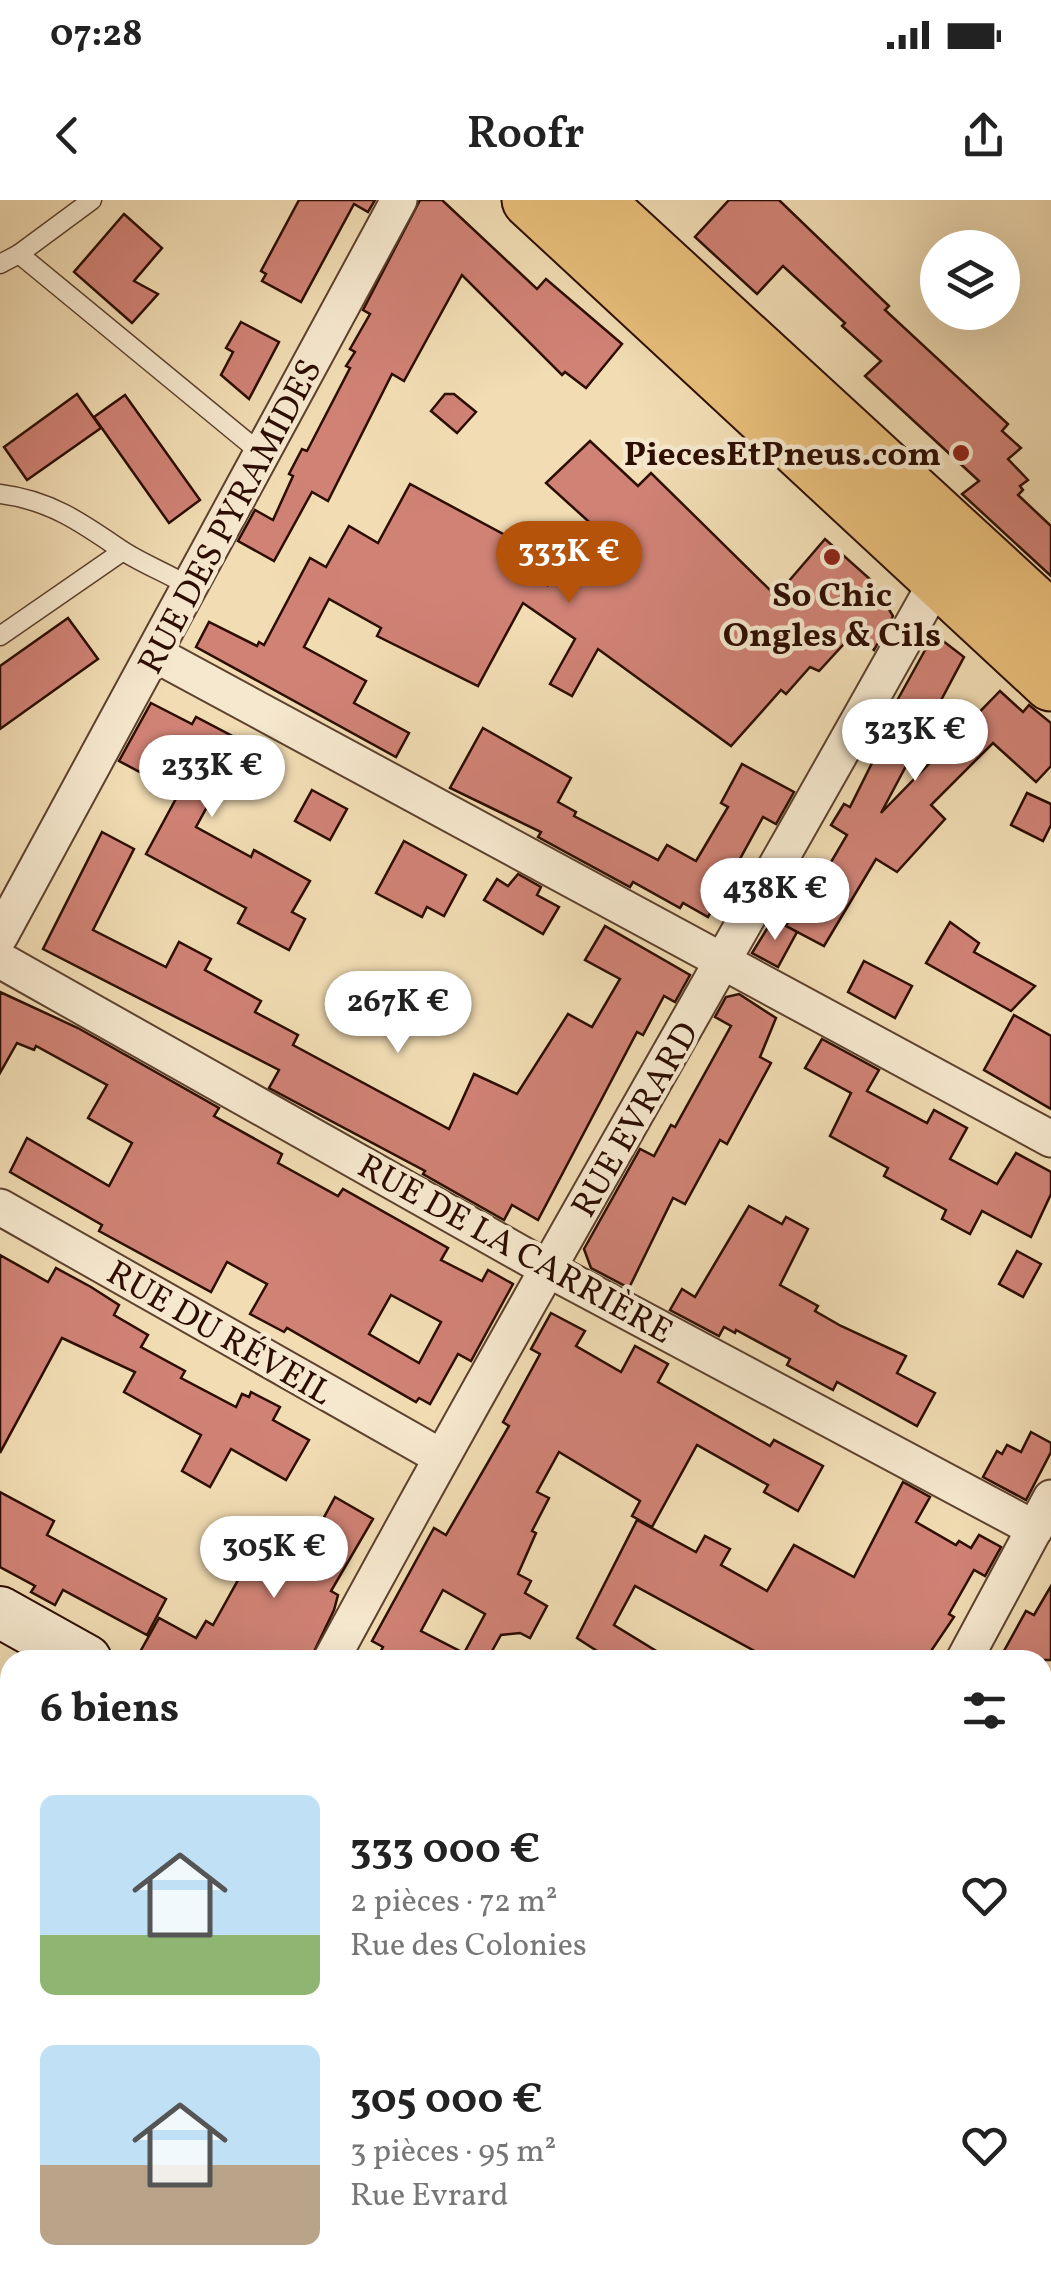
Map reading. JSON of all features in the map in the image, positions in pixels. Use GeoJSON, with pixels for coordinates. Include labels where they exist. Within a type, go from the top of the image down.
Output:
{"type":"FeatureCollection","features":[{"type":"Feature","properties":{"kind":"main road"},"geometry":{"type":"LineString","coordinates":[[530,200],[955,563],[1051,620]]}},
{"type":"Feature","properties":{"kind":"main road"},"geometry":{"type":"LineString","coordinates":[[594,200],[955,563],[1051,683]]}},
{"type":"Feature","properties":{"kind":"street","name":"RUE DES PYRAMIDES"},"geometry":{"type":"LineString","coordinates":[[0,936],[399,200]]}},
{"type":"Feature","properties":{"kind":"street","name":"RUE EVRARD"},"geometry":{"type":"LineString","coordinates":[[336,1650],[440,1457],[955,563]]}},
{"type":"Feature","properties":{"kind":"street"},"geometry":{"type":"LineString","coordinates":[[155,654],[1051,1140]]}},
{"type":"Feature","properties":{"kind":"street","name":"RUE DE LA CARRIÈRE"},"geometry":{"type":"LineString","coordinates":[[0,960],[548,1269],[1043,1513]]}},
{"type":"Feature","properties":{"kind":"street","name":"RUE DU RÉVEIL"},"geometry":{"type":"LineString","coordinates":[[0,1207],[440,1457]]}},
{"type":"Feature","properties":{"kind":"street"},"geometry":{"type":"LineString","coordinates":[[969,1650],[1043,1513]]}},
{"type":"Feature","properties":{"kind":"street"},"geometry":{"type":"LineString","coordinates":[[0,1612],[68,1650]]}},
{"type":"Feature","properties":{"kind":"lane"},"geometry":{"type":"LineString","coordinates":[[0,264],[92,200]]}},
{"type":"Feature","properties":{"kind":"lane"},"geometry":{"type":"LineString","coordinates":[[19,254],[262,454]]}},
{"type":"Feature","properties":{"kind":"lane"},"geometry":{"type":"LineString","coordinates":[[0,494],[28,497],[79,518],[123,551],[190,587]]}},
{"type":"Feature","properties":{"kind":"lane"},"geometry":{"type":"LineString","coordinates":[[0,636],[123,551]]}},
{"type":"Feature","properties":{"kind":"building"},"geometry":{"type":"Polygon","coordinates":[[[299,200],[375,200],[368,212],[354,204],[301,302],[262,281],[266,274],[261,271],[299,200]]]}},
{"type":"Feature","properties":{"kind":"building"},"geometry":{"type":"Polygon","coordinates":[[[420,200],[442,200],[537,289],[546,279],[622,344],[586,388],[565,372],[562,375],[462,275],[404,381],[392,374],[328,501],[312,492],[274,561],[238,541],[255,510],[273,520],[293,476],[289,474],[302,449],[307,451],[350,368],[346,366],[355,352],[350,349],[370,314],[363,310],[420,200]]]}},
{"type":"Feature","properties":{"kind":"building"},"geometry":{"type":"Polygon","coordinates":[[[729,200],[779,200],[889,306],[885,310],[1008,424],[1002,431],[1021,448],[1008,459],[1028,480],[1020,486],[1023,490],[1018,495],[1051,526],[1051,576],[962,494],[979,481],[865,376],[881,361],[842,326],[845,323],[783,266],[757,294],[695,237],[729,200]]]}},
{"type":"Feature","properties":{"kind":"building"},"geometry":{"type":"Polygon","coordinates":[[[124,214],[162,248],[134,281],[158,294],[132,323],[74,272],[124,214]]]}},
{"type":"Feature","properties":{"kind":"building"},"geometry":{"type":"Polygon","coordinates":[[[241,322],[279,342],[249,399],[221,375],[233,352],[226,348],[241,322]]]}},
{"type":"Feature","properties":{"kind":"building"},"geometry":{"type":"Polygon","coordinates":[[[77,394],[101,428],[27,480],[4,447],[77,394]]]}},
{"type":"Feature","properties":{"kind":"building"},"geometry":{"type":"Polygon","coordinates":[[[445,394],[454,394],[476,412],[457,433],[431,411],[445,394]]]}},
{"type":"Feature","properties":{"kind":"building"},"geometry":{"type":"Polygon","coordinates":[[[125,395],[200,500],[169,523],[94,417],[125,395]]]}},
{"type":"Feature","properties":{"kind":"building"},"geometry":{"type":"Polygon","coordinates":[[[590,441],[638,486],[651,473],[776,596],[825,539],[871,580],[893,616],[874,650],[854,633],[819,671],[810,667],[786,694],[781,690],[731,746],[598,649],[572,696],[550,684],[575,639],[523,603],[478,686],[377,636],[381,628],[329,599],[304,647],[366,681],[354,703],[409,733],[396,757],[196,647],[209,622],[257,646],[259,642],[264,645],[310,558],[326,567],[349,526],[378,543],[410,484],[533,550],[548,585],[567,569],[598,530],[546,483],[590,441]]]}},
{"type":"Feature","properties":{"kind":"building"},"geometry":{"type":"Polygon","coordinates":[[[68,618],[98,659],[0,729],[0,666],[68,618]]]}},
{"type":"Feature","properties":{"kind":"building"},"geometry":{"type":"Polygon","coordinates":[[[934,634],[964,657],[881,813],[1000,691],[1023,712],[1029,705],[1051,723],[1051,766],[1036,782],[993,743],[931,805],[945,819],[897,872],[876,859],[824,946],[786,926],[805,892],[811,896],[847,835],[831,825],[844,804],[850,807],[875,757],[868,753],[934,634]]]}},
{"type":"Feature","properties":{"kind":"building"},"geometry":{"type":"Polygon","coordinates":[[[151,703],[192,724],[196,717],[259,750],[235,796],[218,787],[196,827],[251,857],[254,850],[310,881],[292,912],[305,919],[289,950],[238,923],[246,908],[146,854],[179,793],[119,761],[151,703]]]}},
{"type":"Feature","properties":{"kind":"building"},"geometry":{"type":"Polygon","coordinates":[[[483,728],[571,778],[558,802],[576,812],[574,816],[658,860],[667,845],[696,861],[728,807],[721,803],[742,764],[794,792],[776,824],[763,817],[708,917],[683,903],[680,908],[633,882],[630,887],[538,837],[541,832],[450,788],[483,728]]]}},
{"type":"Feature","properties":{"kind":"building"},"geometry":{"type":"Polygon","coordinates":[[[312,790],[347,809],[330,840],[295,821],[312,790]]]}},
{"type":"Feature","properties":{"kind":"building"},"geometry":{"type":"Polygon","coordinates":[[[1027,793],[1051,804],[1051,825],[1043,841],[1011,825],[1027,793]]]}},
{"type":"Feature","properties":{"kind":"building"},"geometry":{"type":"Polygon","coordinates":[[[102,832],[134,849],[93,930],[166,967],[179,942],[211,959],[205,970],[261,1001],[255,1012],[298,1035],[293,1045],[449,1129],[474,1074],[517,1094],[568,1014],[592,1027],[620,979],[585,960],[605,926],[690,975],[675,1002],[664,996],[643,1035],[637,1032],[538,1220],[512,1205],[504,1220],[423,1174],[425,1171],[269,1088],[279,1070],[43,949],[102,832]]]}},
{"type":"Feature","properties":{"kind":"building"},"geometry":{"type":"Polygon","coordinates":[[[404,841],[466,875],[444,916],[427,907],[422,917],[376,893],[404,841]]]}},
{"type":"Feature","properties":{"kind":"building"},"geometry":{"type":"Polygon","coordinates":[[[518,874],[541,887],[537,895],[559,907],[543,934],[484,900],[497,879],[508,886],[518,874]]]}},
{"type":"Feature","properties":{"kind":"building"},"geometry":{"type":"Polygon","coordinates":[[[773,919],[797,932],[778,967],[752,953],[773,919]]]}},
{"type":"Feature","properties":{"kind":"building"},"geometry":{"type":"Polygon","coordinates":[[[950,922],[979,943],[974,952],[1035,986],[1011,1011],[926,963],[950,922]]]}},
{"type":"Feature","properties":{"kind":"building"},"geometry":{"type":"Polygon","coordinates":[[[864,961],[912,986],[895,1018],[848,992],[864,961]]]}},
{"type":"Feature","properties":{"kind":"building"},"geometry":{"type":"Polygon","coordinates":[[[0,992],[78,1028],[219,1108],[214,1116],[282,1154],[278,1163],[338,1196],[343,1189],[448,1248],[441,1260],[482,1281],[488,1270],[513,1284],[471,1361],[458,1354],[430,1404],[419,1398],[416,1402],[287,1328],[284,1332],[250,1314],[267,1284],[227,1262],[211,1292],[99,1231],[102,1225],[10,1172],[27,1138],[109,1186],[132,1143],[88,1118],[107,1085],[36,1046],[34,1050],[17,1043],[0,1073],[0,992]],[[391,1295],[369,1334],[419,1363],[441,1322],[391,1295]]]}},
{"type":"Feature","properties":{"kind":"building"},"geometry":{"type":"Polygon","coordinates":[[[739,994],[776,1018],[760,1057],[771,1063],[727,1144],[720,1140],[685,1204],[673,1198],[629,1288],[591,1268],[584,1249],[640,1149],[654,1156],[671,1125],[675,1127],[731,1026],[715,1017],[726,997],[739,994]]]}},
{"type":"Feature","properties":{"kind":"building"},"geometry":{"type":"Polygon","coordinates":[[[1014,1015],[1051,1036],[1051,1109],[984,1070],[1014,1015]]]}},
{"type":"Feature","properties":{"kind":"building"},"geometry":{"type":"Polygon","coordinates":[[[822,1039],[879,1070],[867,1091],[927,1123],[934,1110],[967,1128],[950,1159],[997,1184],[1016,1153],[1051,1172],[1051,1194],[1031,1237],[982,1211],[970,1234],[942,1219],[946,1210],[884,1176],[888,1168],[830,1136],[851,1093],[805,1068],[822,1039]]]}},
{"type":"Feature","properties":{"kind":"building"},"geometry":{"type":"Polygon","coordinates":[[[749,1206],[782,1224],[786,1217],[808,1229],[780,1285],[818,1306],[815,1311],[841,1326],[906,1356],[897,1373],[935,1393],[917,1426],[837,1382],[833,1390],[787,1365],[790,1359],[736,1330],[735,1333],[724,1327],[719,1336],[670,1310],[682,1289],[695,1297],[749,1206]]]}},
{"type":"Feature","properties":{"kind":"building"},"geometry":{"type":"Polygon","coordinates":[[[1017,1251],[1041,1264],[1023,1297],[999,1284],[1017,1251]]]}},
{"type":"Feature","properties":{"kind":"building"},"geometry":{"type":"Polygon","coordinates":[[[0,1255],[48,1282],[56,1268],[119,1305],[114,1315],[148,1335],[141,1347],[185,1371],[181,1378],[236,1407],[242,1394],[249,1397],[251,1392],[280,1407],[273,1420],[309,1440],[286,1480],[231,1449],[210,1487],[182,1471],[201,1435],[124,1392],[135,1372],[62,1338],[0,1453],[0,1255]]]}},
{"type":"Feature","properties":{"kind":"building"},"geometry":{"type":"Polygon","coordinates":[[[551,1313],[585,1331],[576,1346],[621,1372],[635,1346],[668,1364],[658,1382],[770,1446],[774,1440],[823,1466],[798,1511],[764,1492],[768,1485],[697,1445],[652,1527],[632,1516],[640,1501],[559,1452],[537,1492],[549,1498],[532,1531],[536,1533],[518,1574],[531,1581],[525,1593],[547,1606],[530,1638],[520,1633],[501,1635],[493,1650],[466,1650],[485,1614],[443,1590],[421,1631],[458,1650],[381,1650],[383,1647],[372,1641],[434,1528],[446,1535],[509,1426],[503,1422],[540,1354],[531,1349],[551,1313]]]}},
{"type":"Feature","properties":{"kind":"building"},"geometry":{"type":"Polygon","coordinates":[[[1031,1432],[1051,1443],[1051,1452],[1026,1500],[983,1477],[997,1451],[1002,1454],[1007,1445],[1021,1452],[1031,1432]]]}},
{"type":"Feature","properties":{"kind":"building"},"geometry":{"type":"Polygon","coordinates":[[[903,1482],[930,1497],[916,1522],[956,1545],[959,1541],[971,1548],[979,1535],[1001,1547],[985,1576],[974,1570],[949,1614],[954,1617],[932,1650],[753,1650],[635,1586],[614,1625],[655,1650],[596,1650],[577,1638],[637,1520],[696,1552],[705,1536],[730,1549],[721,1565],[767,1591],[794,1545],[854,1577],[903,1482]]]}},
{"type":"Feature","properties":{"kind":"building"},"geometry":{"type":"Polygon","coordinates":[[[0,1492],[54,1521],[47,1535],[166,1599],[147,1635],[63,1590],[55,1605],[31,1592],[35,1586],[0,1567],[0,1492]]]}},
{"type":"Feature","properties":{"kind":"building"},"geometry":{"type":"Polygon","coordinates":[[[335,1497],[373,1519],[331,1591],[338,1595],[334,1610],[315,1650],[141,1650],[159,1618],[196,1638],[206,1621],[213,1625],[252,1555],[261,1560],[270,1540],[303,1556],[335,1497]]]}},
{"type":"Feature","properties":{"kind":"building"},"geometry":{"type":"Polygon","coordinates":[[[1051,1586],[1051,1650],[1005,1650],[1026,1611],[1034,1615],[1051,1586]]]}},
{"type":"Feature","properties":{"kind":"place","name":"PiecesEtPneus.com"},"geometry":{"type":"Point","coordinates":[961,453]}},
{"type":"Feature","properties":{"kind":"place","name":"So Chic Ongles & Cils"},"geometry":{"type":"Point","coordinates":[832,557]}}]}
